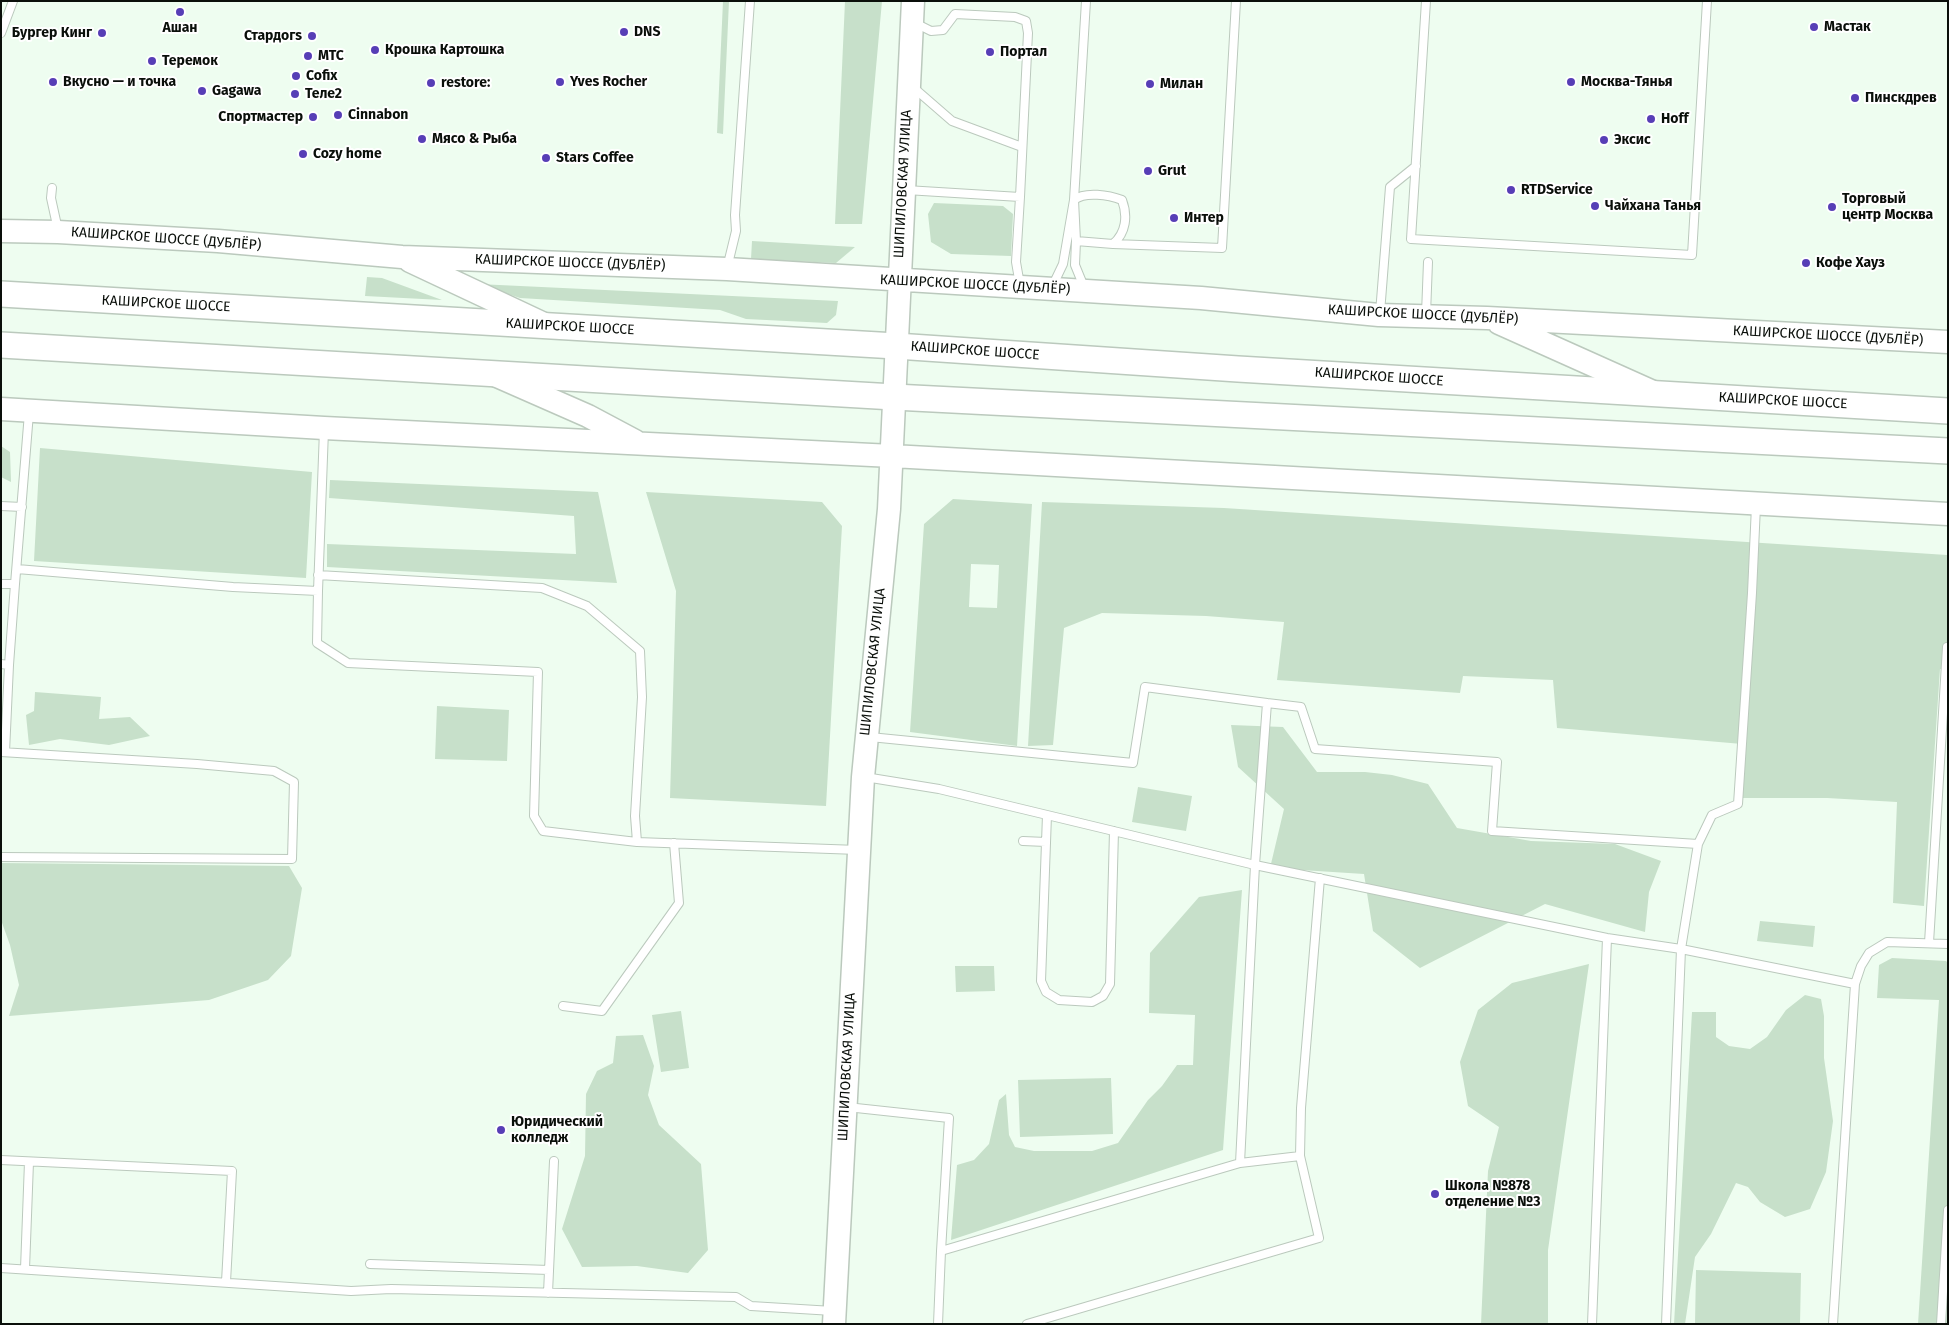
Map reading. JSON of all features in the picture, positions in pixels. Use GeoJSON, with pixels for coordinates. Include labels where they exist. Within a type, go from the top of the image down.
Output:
{"type":"FeatureCollection","features":[{"type":"Feature","properties":{"kind":"main road","name":"ШИПИЛОВСКАЯ УЛИЦА"},"geometry":{"type":"LineString","coordinates":[[834,1318],[863,777],[889,509],[898,280],[912,11]]}},
{"type":"Feature","properties":{"kind":"main road","name":"КАШИРСКОЕ ШОССЕ (ДУБЛЁР)"},"geometry":{"type":"LineString","coordinates":[[1,231],[58,232],[218,241],[402,257],[727,269],[1201,298],[1380,315],[1487,318],[1948,342]]}},
{"type":"Feature","properties":{"kind":"main road"},"geometry":{"type":"LineString","coordinates":[[402,257],[547,326]]}},
{"type":"Feature","properties":{"kind":"main road","name":"КАШИРСКОЕ ШОССЕ"},"geometry":{"type":"LineString","coordinates":[[1,294],[1948,410]]}},
{"type":"Feature","properties":{"kind":"main road"},"geometry":{"type":"LineString","coordinates":[[1487,318],[1658,394]]}},
{"type":"Feature","properties":{"kind":"main road"},"geometry":{"type":"LineString","coordinates":[[1,345],[894,397],[1948,451]]}},
{"type":"Feature","properties":{"kind":"main road"},"geometry":{"type":"LineString","coordinates":[[492,373],[588,416],[643,444]]}},
{"type":"Feature","properties":{"kind":"main road"},"geometry":{"type":"LineString","coordinates":[[1,409],[324,428],[892,456],[1189,474],[1756,502],[1948,514]]}},
{"type":"Feature","properties":{"kind":"lane"},"geometry":{"type":"LineString","coordinates":[[1,34],[13,1]]}},
{"type":"Feature","properties":{"kind":"lane"},"geometry":{"type":"LineString","coordinates":[[727,269],[736,231],[735,215],[750,1]]}},
{"type":"Feature","properties":{"kind":"lane"},"geometry":{"type":"LineString","coordinates":[[1085,291],[1075,265],[1074,200],[1086,1]]}},
{"type":"Feature","properties":{"kind":"lane"},"geometry":{"type":"LineString","coordinates":[[1076,242],[1222,248],[1236,1]]}},
{"type":"Feature","properties":{"kind":"lane"},"geometry":{"type":"LineString","coordinates":[[1426,1],[1411,239],[1692,256],[1707,1]]}},
{"type":"Feature","properties":{"kind":"lane"},"geometry":{"type":"LineString","coordinates":[[912,11],[920,27],[931,31],[943,30],[955,14],[1015,17],[1026,21],[1028,33],[1016,262],[1021,287]]}},
{"type":"Feature","properties":{"kind":"lane"},"geometry":{"type":"LineString","coordinates":[[908,83],[952,121],[1022,147]]}},
{"type":"Feature","properties":{"kind":"lane"},"geometry":{"type":"LineString","coordinates":[[1380,315],[1390,187],[1416,166]]}},
{"type":"Feature","properties":{"kind":"lane"},"geometry":{"type":"LineString","coordinates":[[52,188],[51,198],[58,232]]}},
{"type":"Feature","properties":{"kind":"lane"},"geometry":{"type":"LineString","coordinates":[[904,190],[1020,197]]}},
{"type":"Feature","properties":{"kind":"lane"},"geometry":{"type":"LineString","coordinates":[[1051,289],[1063,264],[1074,200],[1079,196],[1114,197],[1122,200],[1125,208],[1125,227],[1121,237],[1113,244]]}},
{"type":"Feature","properties":{"kind":"lane"},"geometry":{"type":"LineString","coordinates":[[1426,316],[1428,262]]}},
{"type":"Feature","properties":{"kind":"lane"},"geometry":{"type":"LineString","coordinates":[[1,857],[292,860],[294,782],[274,772],[197,764],[3,752],[5,665],[17,569],[30,411]]}},
{"type":"Feature","properties":{"kind":"lane"},"geometry":{"type":"LineString","coordinates":[[324,428],[317,643],[348,663],[538,672],[534,816],[543,831],[637,842],[860,850]]}},
{"type":"Feature","properties":{"kind":"lane"},"geometry":{"type":"LineString","coordinates":[[1666,1324],[1682,949],[1698,844],[1712,815],[1738,804],[1752,602],[1756,502]]}},
{"type":"Feature","properties":{"kind":"lane"},"geometry":{"type":"LineString","coordinates":[[1,506],[22,507]]}},
{"type":"Feature","properties":{"kind":"lane"},"geometry":{"type":"LineString","coordinates":[[17,569],[252,589],[318,591]]}},
{"type":"Feature","properties":{"kind":"lane"},"geometry":{"type":"LineString","coordinates":[[318,575],[542,588],[587,606],[640,651],[642,697],[635,816],[637,842]]}},
{"type":"Feature","properties":{"kind":"lane"},"geometry":{"type":"LineString","coordinates":[[1,584],[15,584]]}},
{"type":"Feature","properties":{"kind":"lane"},"geometry":{"type":"LineString","coordinates":[[1929,943],[1947,647]]}},
{"type":"Feature","properties":{"kind":"lane"},"geometry":{"type":"LineString","coordinates":[[866,737],[1133,763],[1145,687],[1302,707],[1315,749],[1497,762],[1492,831],[1698,844]]}},
{"type":"Feature","properties":{"kind":"lane"},"geometry":{"type":"LineString","coordinates":[[1240,1163],[1255,865],[1267,703]]}},
{"type":"Feature","properties":{"kind":"lane"},"geometry":{"type":"LineString","coordinates":[[863,777],[939,789],[1255,865],[1607,938],[1682,949],[1854,984]]}},
{"type":"Feature","properties":{"kind":"lane"},"geometry":{"type":"LineString","coordinates":[[1046,815],[1041,981],[1046,992],[1059,1000],[1092,1002],[1103,996],[1110,984],[1114,831]]}},
{"type":"Feature","properties":{"kind":"lane"},"geometry":{"type":"LineString","coordinates":[[1023,841],[1046,842]]}},
{"type":"Feature","properties":{"kind":"lane"},"geometry":{"type":"LineString","coordinates":[[563,1006],[602,1010],[679,903],[674,843]]}},
{"type":"Feature","properties":{"kind":"lane"},"geometry":{"type":"LineString","coordinates":[[1027,1324],[1319,1238],[1300,1156],[1320,878]]}},
{"type":"Feature","properties":{"kind":"lane"},"geometry":{"type":"LineString","coordinates":[[1592,1324],[1607,938]]}},
{"type":"Feature","properties":{"kind":"lane"},"geometry":{"type":"LineString","coordinates":[[1833,1324],[1854,984],[1861,966],[1869,953],[1887,942],[1948,944]]}},
{"type":"Feature","properties":{"kind":"lane"},"geometry":{"type":"LineString","coordinates":[[845,1107],[949,1118],[938,1324]]}},
{"type":"Feature","properties":{"kind":"lane"},"geometry":{"type":"LineString","coordinates":[[941,1251],[1240,1163],[1300,1156]]}},
{"type":"Feature","properties":{"kind":"lane"},"geometry":{"type":"LineString","coordinates":[[1,1160],[232,1171],[226,1282]]}},
{"type":"Feature","properties":{"kind":"lane"},"geometry":{"type":"LineString","coordinates":[[548,1293],[554,1161]]}},
{"type":"Feature","properties":{"kind":"lane"},"geometry":{"type":"LineString","coordinates":[[25,1269],[29,1162]]}},
{"type":"Feature","properties":{"kind":"lane"},"geometry":{"type":"LineString","coordinates":[[1941,1324],[1948,1210]]}},
{"type":"Feature","properties":{"kind":"lane"},"geometry":{"type":"LineString","coordinates":[[370,1264],[549,1270]]}},
{"type":"Feature","properties":{"kind":"lane"},"geometry":{"type":"LineString","coordinates":[[1,1268],[351,1290],[392,1289],[736,1297],[751,1306],[834,1318]]}},
{"type":"Feature","properties":{"kind":"green space"},"geometry":{"type":"Polygon","coordinates":[[[723,1],[729,1],[723,134],[717,133],[723,1]]]}},
{"type":"Feature","properties":{"kind":"green space"},"geometry":{"type":"Polygon","coordinates":[[[845,1],[882,1],[862,224],[835,224],[845,1]]]}},
{"type":"Feature","properties":{"kind":"green space"},"geometry":{"type":"Polygon","coordinates":[[[934,203],[1003,206],[1013,214],[1011,256],[951,254],[931,242],[928,214],[934,203]]]}},
{"type":"Feature","properties":{"kind":"green space"},"geometry":{"type":"Polygon","coordinates":[[[752,241],[855,247],[836,263],[751,259],[752,241]]]}},
{"type":"Feature","properties":{"kind":"green space"},"geometry":{"type":"Polygon","coordinates":[[[367,277],[382,278],[442,300],[365,296],[367,277]]]}},
{"type":"Feature","properties":{"kind":"green space"},"geometry":{"type":"Polygon","coordinates":[[[478,284],[838,301],[836,315],[827,323],[746,319],[720,310],[520,298],[478,284]]]}},
{"type":"Feature","properties":{"kind":"green space"},"geometry":{"type":"Polygon","coordinates":[[[1,446],[10,452],[11,482],[1,477],[1,446]]]}},
{"type":"Feature","properties":{"kind":"green space"},"geometry":{"type":"Polygon","coordinates":[[[40,448],[312,472],[306,578],[34,561],[40,448]]]}},
{"type":"Feature","properties":{"kind":"green space"},"geometry":{"type":"Polygon","coordinates":[[[330,480],[598,492],[617,583],[327,567],[327,544],[576,554],[574,516],[329,498],[330,480]]]}},
{"type":"Feature","properties":{"kind":"green space"},"geometry":{"type":"Polygon","coordinates":[[[646,492],[822,502],[842,526],[826,806],[670,798],[676,591],[646,492]]]}},
{"type":"Feature","properties":{"kind":"green space"},"geometry":{"type":"Polygon","coordinates":[[[953,499],[1032,504],[1017,746],[910,732],[924,524],[953,499]],[[971,564],[969,607],[997,608],[999,565],[971,564]]]}},
{"type":"Feature","properties":{"kind":"green space"},"geometry":{"type":"Polygon","coordinates":[[[1042,502],[1224,508],[1947,555],[1948,669],[1940,669],[1924,906],[1893,903],[1897,802],[1827,798],[1738,798],[1742,744],[1557,728],[1553,680],[1463,676],[1460,693],[1277,680],[1284,622],[1206,616],[1102,613],[1064,628],[1053,745],[1028,746],[1042,502]]]}},
{"type":"Feature","properties":{"kind":"green space"},"geometry":{"type":"Polygon","coordinates":[[[35,692],[101,697],[99,719],[130,717],[150,736],[109,745],[60,739],[29,745],[26,715],[34,711],[35,692]]]}},
{"type":"Feature","properties":{"kind":"green space"},"geometry":{"type":"Polygon","coordinates":[[[437,706],[509,710],[507,761],[435,759],[437,706]]]}},
{"type":"Feature","properties":{"kind":"green space"},"geometry":{"type":"Polygon","coordinates":[[[1231,725],[1283,727],[1317,772],[1365,772],[1392,775],[1428,784],[1457,828],[1531,841],[1615,844],[1661,861],[1649,892],[1645,932],[1545,904],[1420,968],[1373,931],[1364,874],[1270,868],[1284,809],[1238,767],[1231,725]]]}},
{"type":"Feature","properties":{"kind":"green space"},"geometry":{"type":"Polygon","coordinates":[[[1138,787],[1192,796],[1186,831],[1132,822],[1138,787]]]}},
{"type":"Feature","properties":{"kind":"green space"},"geometry":{"type":"Polygon","coordinates":[[[1,863],[289,866],[302,888],[291,956],[268,980],[209,1000],[9,1016],[19,985],[10,945],[1,920],[1,863]]]}},
{"type":"Feature","properties":{"kind":"green space"},"geometry":{"type":"Polygon","coordinates":[[[1242,890],[1223,1150],[951,1240],[957,1165],[974,1160],[989,1144],[999,1100],[1006,1094],[1009,1135],[1015,1147],[1034,1151],[1092,1151],[1118,1143],[1148,1100],[1162,1086],[1177,1065],[1193,1065],[1195,1015],[1149,1013],[1150,953],[1199,897],[1242,890]]]}},
{"type":"Feature","properties":{"kind":"green space"},"geometry":{"type":"Polygon","coordinates":[[[1760,921],[1815,926],[1813,947],[1757,941],[1760,921]]]}},
{"type":"Feature","properties":{"kind":"green space"},"geometry":{"type":"Polygon","coordinates":[[[1892,958],[1946,961],[1948,963],[1948,1324],[1918,1324],[1939,1000],[1877,998],[1879,965],[1892,958]]]}},
{"type":"Feature","properties":{"kind":"green space"},"geometry":{"type":"Polygon","coordinates":[[[1589,964],[1548,1250],[1548,1324],[1481,1324],[1488,1171],[1499,1127],[1468,1106],[1460,1062],[1478,1010],[1512,983],[1589,964]]]}},
{"type":"Feature","properties":{"kind":"green space"},"geometry":{"type":"Polygon","coordinates":[[[955,966],[994,966],[995,991],[956,992],[955,966]]]}},
{"type":"Feature","properties":{"kind":"green space"},"geometry":{"type":"Polygon","coordinates":[[[1805,995],[1821,999],[1824,1016],[1824,1058],[1833,1121],[1826,1172],[1810,1209],[1785,1217],[1760,1202],[1748,1187],[1736,1183],[1711,1234],[1695,1257],[1685,1324],[1674,1324],[1692,1012],[1716,1012],[1716,1037],[1729,1046],[1750,1049],[1767,1037],[1786,1010],[1805,995]]]}},
{"type":"Feature","properties":{"kind":"green space"},"geometry":{"type":"Polygon","coordinates":[[[681,1011],[689,1068],[661,1072],[652,1015],[681,1011]]]}},
{"type":"Feature","properties":{"kind":"green space"},"geometry":{"type":"Polygon","coordinates":[[[643,1035],[654,1066],[648,1095],[659,1125],[701,1164],[708,1250],[688,1273],[637,1266],[582,1267],[562,1229],[585,1156],[586,1094],[597,1071],[613,1063],[616,1036],[643,1035]]]}},
{"type":"Feature","properties":{"kind":"green space"},"geometry":{"type":"Polygon","coordinates":[[[1111,1078],[1113,1134],[1020,1137],[1018,1080],[1111,1078]]]}},
{"type":"Feature","properties":{"kind":"green space"},"geometry":{"type":"Polygon","coordinates":[[[1696,1270],[1801,1273],[1800,1324],[1695,1324],[1696,1270]]]}},
{"type":"Feature","properties":{"kind":"place","name":"Ашан"},"geometry":{"type":"Point","coordinates":[180,12]}},
{"type":"Feature","properties":{"kind":"place","name":"Мастак"},"geometry":{"type":"Point","coordinates":[1814,27]}},
{"type":"Feature","properties":{"kind":"place","name":"DNS"},"geometry":{"type":"Point","coordinates":[624,32]}},
{"type":"Feature","properties":{"kind":"place","name":"Бургер Кинг"},"geometry":{"type":"Point","coordinates":[102,33]}},
{"type":"Feature","properties":{"kind":"place","name":"Стардогs"},"geometry":{"type":"Point","coordinates":[312,36]}},
{"type":"Feature","properties":{"kind":"place","name":"Крошка Картошка"},"geometry":{"type":"Point","coordinates":[375,50]}},
{"type":"Feature","properties":{"kind":"place","name":"Портал"},"geometry":{"type":"Point","coordinates":[990,52]}},
{"type":"Feature","properties":{"kind":"place","name":"МТС"},"geometry":{"type":"Point","coordinates":[308,56]}},
{"type":"Feature","properties":{"kind":"place","name":"Теремок"},"geometry":{"type":"Point","coordinates":[152,61]}},
{"type":"Feature","properties":{"kind":"place","name":"Cofix"},"geometry":{"type":"Point","coordinates":[296,76]}},
{"type":"Feature","properties":{"kind":"place","name":"Вкусно — и точка"},"geometry":{"type":"Point","coordinates":[53,82]}},
{"type":"Feature","properties":{"kind":"place","name":"Yves Rocher"},"geometry":{"type":"Point","coordinates":[560,82]}},
{"type":"Feature","properties":{"kind":"place","name":"Москва-Тянья"},"geometry":{"type":"Point","coordinates":[1571,82]}},
{"type":"Feature","properties":{"kind":"place","name":"restore:"},"geometry":{"type":"Point","coordinates":[431,83]}},
{"type":"Feature","properties":{"kind":"place","name":"Милан"},"geometry":{"type":"Point","coordinates":[1150,84]}},
{"type":"Feature","properties":{"kind":"place","name":"Gagawa"},"geometry":{"type":"Point","coordinates":[202,91]}},
{"type":"Feature","properties":{"kind":"place","name":"Теле2"},"geometry":{"type":"Point","coordinates":[295,94]}},
{"type":"Feature","properties":{"kind":"place","name":"Пинскдрев"},"geometry":{"type":"Point","coordinates":[1855,98]}},
{"type":"Feature","properties":{"kind":"place","name":"Cinnabon"},"geometry":{"type":"Point","coordinates":[338,115]}},
{"type":"Feature","properties":{"kind":"place","name":"Спортмастер"},"geometry":{"type":"Point","coordinates":[313,117]}},
{"type":"Feature","properties":{"kind":"place","name":"Hoff"},"geometry":{"type":"Point","coordinates":[1651,119]}},
{"type":"Feature","properties":{"kind":"place","name":"Мясо & Рыба"},"geometry":{"type":"Point","coordinates":[422,139]}},
{"type":"Feature","properties":{"kind":"place","name":"Эксис"},"geometry":{"type":"Point","coordinates":[1604,140]}},
{"type":"Feature","properties":{"kind":"place","name":"Cozy home"},"geometry":{"type":"Point","coordinates":[303,154]}},
{"type":"Feature","properties":{"kind":"place","name":"Stars Coffee"},"geometry":{"type":"Point","coordinates":[546,158]}},
{"type":"Feature","properties":{"kind":"place","name":"Grut"},"geometry":{"type":"Point","coordinates":[1148,171]}},
{"type":"Feature","properties":{"kind":"place","name":"RTDService"},"geometry":{"type":"Point","coordinates":[1511,190]}},
{"type":"Feature","properties":{"kind":"place","name":"Чайхана Танья"},"geometry":{"type":"Point","coordinates":[1595,206]}},
{"type":"Feature","properties":{"kind":"place","name":"Торговый центр Москва"},"geometry":{"type":"Point","coordinates":[1832,207]}},
{"type":"Feature","properties":{"kind":"place","name":"Интер"},"geometry":{"type":"Point","coordinates":[1174,218]}},
{"type":"Feature","properties":{"kind":"place","name":"Кофе Хауз"},"geometry":{"type":"Point","coordinates":[1806,263]}},
{"type":"Feature","properties":{"kind":"place","name":"Юридический колледж"},"geometry":{"type":"Point","coordinates":[501,1130]}},
{"type":"Feature","properties":{"kind":"place","name":"Школа №878 отделение №3"},"geometry":{"type":"Point","coordinates":[1435,1194]}}]}
